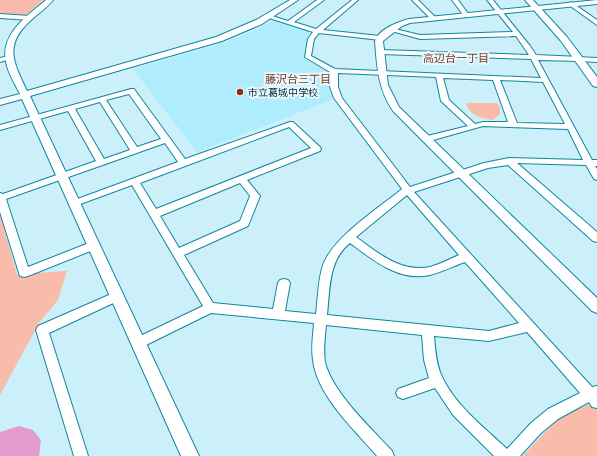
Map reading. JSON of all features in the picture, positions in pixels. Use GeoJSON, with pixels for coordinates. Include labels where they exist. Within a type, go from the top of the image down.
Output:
{"type":"FeatureCollection","features":[{"type":"Feature","properties":{"kind":"main road"},"geometry":{"type":"LineString","coordinates":[[528,0],[564,39],[597,84]]}},
{"type":"Feature","properties":{"kind":"street"},"geometry":{"type":"LineString","coordinates":[[50,0],[17,30],[12,37],[4,59],[25,95],[36,118],[190,456]]}},
{"type":"Feature","properties":{"kind":"street"},"geometry":{"type":"LineString","coordinates":[[0,102],[205,44],[241,31],[269,17],[295,0]]}},
{"type":"Feature","properties":{"kind":"street"},"geometry":{"type":"LineString","coordinates":[[289,23],[321,0]]}},
{"type":"Feature","properties":{"kind":"street"},"geometry":{"type":"LineString","coordinates":[[355,0],[317,31],[311,39],[308,57],[334,71],[546,80]]}},
{"type":"Feature","properties":{"kind":"street"},"geometry":{"type":"LineString","coordinates":[[415,0],[433,18]]}},
{"type":"Feature","properties":{"kind":"street"},"geometry":{"type":"LineString","coordinates":[[455,0],[466,15]]}},
{"type":"Feature","properties":{"kind":"street"},"geometry":{"type":"LineString","coordinates":[[490,0],[534,58],[570,127],[593,162],[597,177]]}},
{"type":"Feature","properties":{"kind":"street"},"geometry":{"type":"LineString","coordinates":[[269,17],[317,31],[380,38],[404,22],[597,2]]}},
{"type":"Feature","properties":{"kind":"street"},"geometry":{"type":"LineString","coordinates":[[571,4],[597,23]]}},
{"type":"Feature","properties":{"kind":"street"},"geometry":{"type":"LineString","coordinates":[[0,16],[30,18]]}},
{"type":"Feature","properties":{"kind":"street"},"geometry":{"type":"LineString","coordinates":[[391,30],[420,37],[517,34]]}},
{"type":"Feature","properties":{"kind":"street"},"geometry":{"type":"LineString","coordinates":[[380,38],[382,73],[385,90],[391,102],[401,115],[597,307]]}},
{"type":"Feature","properties":{"kind":"street"},"geometry":{"type":"LineString","coordinates":[[380,52],[597,60]]}},
{"type":"Feature","properties":{"kind":"street"},"geometry":{"type":"LineString","coordinates":[[334,71],[334,88],[338,98],[408,191],[529,326],[595,396],[553,414],[536,428],[510,456]]}},
{"type":"Feature","properties":{"kind":"street"},"geometry":{"type":"LineString","coordinates":[[438,76],[445,101],[473,126]]}},
{"type":"Feature","properties":{"kind":"street"},"geometry":{"type":"LineString","coordinates":[[496,78],[513,124]]}},
{"type":"Feature","properties":{"kind":"street"},"geometry":{"type":"LineString","coordinates":[[0,128],[131,91],[183,163]]}},
{"type":"Feature","properties":{"kind":"street"},"geometry":{"type":"LineString","coordinates":[[102,100],[135,151]]}},
{"type":"Feature","properties":{"kind":"street"},"geometry":{"type":"LineString","coordinates":[[71,109],[101,162]]}},
{"type":"Feature","properties":{"kind":"street"},"geometry":{"type":"LineString","coordinates":[[426,139],[473,126],[492,123],[570,127]]}},
{"type":"Feature","properties":{"kind":"street"},"geometry":{"type":"LineString","coordinates":[[75,203],[290,124],[317,149],[154,214]]}},
{"type":"Feature","properties":{"kind":"street"},"geometry":{"type":"LineString","coordinates":[[94,245],[24,273],[0,197],[166,140]]}},
{"type":"Feature","properties":{"kind":"street"},"geometry":{"type":"LineString","coordinates":[[387,456],[340,401],[327,382],[319,363],[318,344],[327,269],[332,254],[349,237],[408,191],[487,165],[509,161],[532,160],[593,162]]}},
{"type":"Feature","properties":{"kind":"street"},"geometry":{"type":"LineString","coordinates":[[509,161],[597,238]]}},
{"type":"Feature","properties":{"kind":"street"},"geometry":{"type":"LineString","coordinates":[[177,253],[244,223],[255,196],[241,179]]}},
{"type":"Feature","properties":{"kind":"street"},"geometry":{"type":"LineString","coordinates":[[134,181],[210,308]]}},
{"type":"Feature","properties":{"kind":"street"},"geometry":{"type":"LineString","coordinates":[[349,237],[392,266],[404,271],[417,273],[429,271],[467,257]]}},
{"type":"Feature","properties":{"kind":"street"},"geometry":{"type":"LineString","coordinates":[[278,315],[284,283]]}},
{"type":"Feature","properties":{"kind":"street"},"geometry":{"type":"LineString","coordinates":[[81,456],[42,330],[118,296]]}},
{"type":"Feature","properties":{"kind":"street"},"geometry":{"type":"LineString","coordinates":[[138,342],[210,308],[489,336],[529,326]]}},
{"type":"Feature","properties":{"kind":"street"},"geometry":{"type":"LineString","coordinates":[[428,330],[432,363],[438,381],[452,405],[504,456]]}},
{"type":"Feature","properties":{"kind":"street"},"geometry":{"type":"LineString","coordinates":[[403,393],[438,381]]}},
{"type":"Feature","properties":{"kind":"shaded area"},"geometry":{"type":"Polygon","coordinates":[[[0,0],[43,0],[25,16],[0,14],[0,0]]]}},
{"type":"Feature","properties":{"kind":"shaded area","name":"市立葛城中学校"},"geometry":{"type":"Polygon","coordinates":[[[273,21],[310,31],[305,47],[305,55],[309,61],[330,73],[329,84],[331,100],[197,152],[133,69],[216,45],[246,34],[273,21]]]}},
{"type":"Feature","properties":{"kind":"shaded area"},"geometry":{"type":"Polygon","coordinates":[[[466,103],[497,103],[500,108],[500,114],[493,120],[476,116],[470,111],[466,103]]]}},
{"type":"Feature","properties":{"kind":"shaded area"},"geometry":{"type":"Polygon","coordinates":[[[0,215],[17,274],[67,271],[58,300],[39,323],[0,395],[0,215]]]}},
{"type":"Feature","properties":{"kind":"shaded area"},"geometry":{"type":"Polygon","coordinates":[[[587,405],[594,406],[597,409],[597,456],[523,456],[558,418],[587,405]]]}},
{"type":"Feature","properties":{"kind":"shaded area"},"geometry":{"type":"Polygon","coordinates":[[[19,426],[33,430],[41,440],[39,456],[0,456],[0,432],[19,426]]]}},
{"type":"Feature","properties":{"kind":"place","name":"市立葛城中学校"},"geometry":{"type":"Point","coordinates":[240,92]}},
{"type":"Feature","properties":{"kind":"district","name":"高辺台一丁目"},"geometry":{"type":"Point","coordinates":[456,58]}},
{"type":"Feature","properties":{"kind":"district","name":"藤沢台三丁目"},"geometry":{"type":"Point","coordinates":[298,79]}}]}
